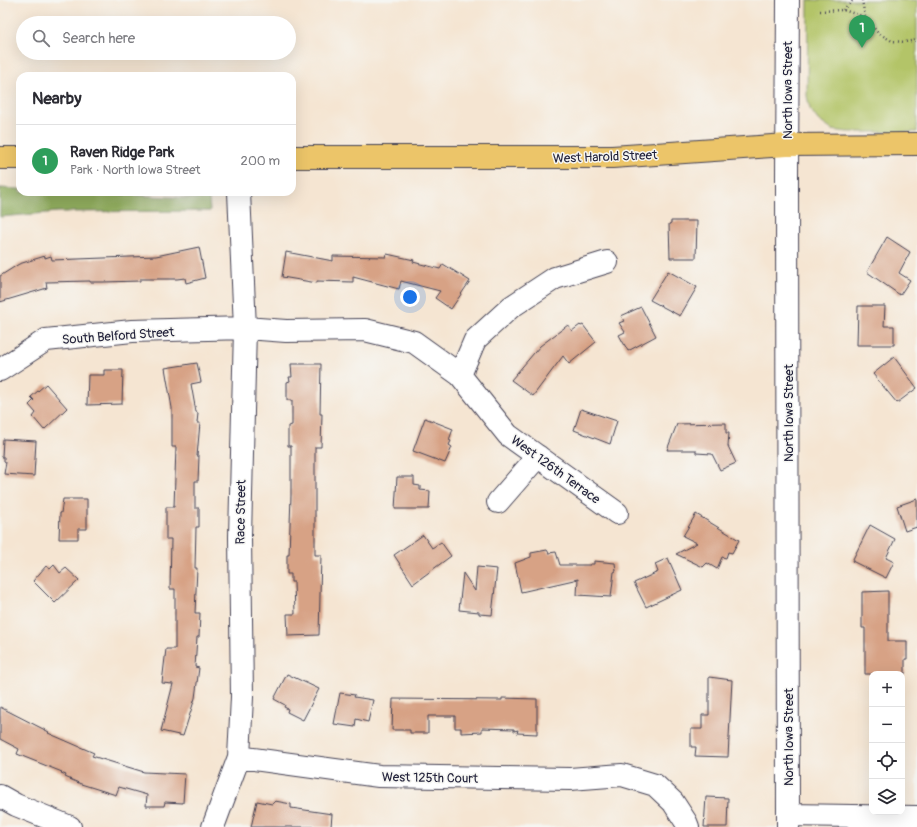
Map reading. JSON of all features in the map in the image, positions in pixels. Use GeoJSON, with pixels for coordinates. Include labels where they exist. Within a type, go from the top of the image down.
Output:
{"type":"FeatureCollection","features":[{"type":"Feature","properties":{"kind":"main road","name":"West Harold Street"},"geometry":{"type":"LineString","coordinates":[[296,157],[612,158],[787,145],[917,144]]}},
{"type":"Feature","properties":{"kind":"main road"},"geometry":{"type":"LineString","coordinates":[[0,158],[16,158]]}},
{"type":"Feature","properties":{"kind":"street","name":"North Iowa Street"},"geometry":{"type":"LineString","coordinates":[[788,0],[788,821]]}},
{"type":"Feature","properties":{"kind":"street","name":"Race Street"},"geometry":{"type":"LineString","coordinates":[[213,827],[239,757],[242,698],[240,537],[245,328],[239,196]]}},
{"type":"Feature","properties":{"kind":"street"},"geometry":{"type":"LineString","coordinates":[[460,375],[475,340],[511,307],[555,278],[607,262]]}},
{"type":"Feature","properties":{"kind":"street","name":"South Belford Street"},"geometry":{"type":"LineString","coordinates":[[0,370],[46,340],[132,331],[245,328]]}},
{"type":"Feature","properties":{"kind":"street","name":"West 126th Terrace"},"geometry":{"type":"LineString","coordinates":[[245,328],[286,331],[365,330],[414,342],[460,375],[508,435],[617,513]]}},
{"type":"Feature","properties":{"kind":"street"},"geometry":{"type":"LineString","coordinates":[[498,502],[538,456]]}},
{"type":"Feature","properties":{"kind":"street","name":"West 125th Court"},"geometry":{"type":"LineString","coordinates":[[239,757],[379,776],[570,779],[622,775],[656,784],[673,802],[688,827]]}},
{"type":"Feature","properties":{"kind":"street"},"geometry":{"type":"LineString","coordinates":[[0,796],[23,808],[70,827]]}},
{"type":"Feature","properties":{"kind":"street"},"geometry":{"type":"LineString","coordinates":[[788,821],[917,817]]}},
{"type":"Feature","properties":{"kind":"path"},"geometry":{"type":"LineString","coordinates":[[842,10],[853,0]]}},
{"type":"Feature","properties":{"kind":"path"},"geometry":{"type":"LineString","coordinates":[[862,0],[865,17],[878,34],[892,41],[905,42],[917,40]]}},
{"type":"Feature","properties":{"kind":"path"},"geometry":{"type":"LineString","coordinates":[[820,11],[842,10],[865,17]]}},
{"type":"Feature","properties":{"kind":"green space"},"geometry":{"type":"Polygon","coordinates":[[[808,0],[917,0],[917,132],[848,132],[832,130],[818,120],[810,109],[807,96],[808,0]]]}},
{"type":"Feature","properties":{"kind":"green space"},"geometry":{"type":"Polygon","coordinates":[[[0,188],[16,189],[16,196],[150,196],[209,199],[210,211],[58,212],[0,217],[0,188]]]}},
{"type":"Feature","properties":{"kind":"building"},"geometry":{"type":"Polygon","coordinates":[[[671,221],[697,221],[696,258],[670,258],[669,224],[671,221]]]}},
{"type":"Feature","properties":{"kind":"building"},"geometry":{"type":"Polygon","coordinates":[[[887,237],[910,252],[899,273],[910,280],[900,295],[867,272],[887,237]]]}},
{"type":"Feature","properties":{"kind":"building"},"geometry":{"type":"Polygon","coordinates":[[[199,247],[205,278],[186,283],[185,278],[140,279],[140,281],[46,282],[47,288],[0,302],[0,276],[19,264],[45,256],[45,258],[51,256],[52,260],[156,256],[199,247]]]}},
{"type":"Feature","properties":{"kind":"building"},"geometry":{"type":"Polygon","coordinates":[[[286,252],[333,261],[333,256],[386,257],[387,254],[414,260],[413,262],[440,269],[443,264],[470,281],[451,309],[435,298],[440,291],[401,281],[399,289],[353,277],[353,282],[317,281],[317,283],[282,277],[286,252]]]}},
{"type":"Feature","properties":{"kind":"building"},"geometry":{"type":"Polygon","coordinates":[[[668,271],[697,287],[680,316],[650,300],[668,271]]]}},
{"type":"Feature","properties":{"kind":"building"},"geometry":{"type":"Polygon","coordinates":[[[858,306],[885,306],[884,326],[894,326],[894,345],[857,345],[858,306]]]}},
{"type":"Feature","properties":{"kind":"building"},"geometry":{"type":"Polygon","coordinates":[[[641,307],[656,336],[628,351],[619,335],[625,332],[619,323],[624,321],[621,316],[641,307]]]}},
{"type":"Feature","properties":{"kind":"building"},"geometry":{"type":"Polygon","coordinates":[[[568,325],[572,331],[580,325],[583,325],[596,342],[569,364],[563,356],[533,396],[511,380],[540,346],[568,325]]]}},
{"type":"Feature","properties":{"kind":"building"},"geometry":{"type":"Polygon","coordinates":[[[894,357],[917,388],[897,403],[873,374],[894,357]]]}},
{"type":"Feature","properties":{"kind":"building"},"geometry":{"type":"Polygon","coordinates":[[[197,363],[201,382],[191,384],[196,412],[198,413],[197,423],[200,423],[197,456],[199,456],[198,481],[195,481],[195,508],[199,508],[199,527],[196,527],[195,568],[197,568],[195,613],[200,613],[199,637],[197,637],[195,667],[199,668],[195,698],[183,736],[161,731],[173,684],[162,683],[166,649],[175,649],[175,589],[170,589],[171,539],[166,539],[166,507],[174,507],[176,447],[172,447],[172,408],[165,368],[197,363]]]}},
{"type":"Feature","properties":{"kind":"building"},"geometry":{"type":"Polygon","coordinates":[[[291,364],[321,364],[321,447],[315,447],[315,555],[321,555],[319,635],[288,636],[287,614],[295,614],[294,582],[291,582],[291,574],[287,574],[291,495],[291,446],[288,446],[288,426],[292,425],[292,400],[287,400],[287,382],[290,381],[289,377],[292,377],[291,364]]]}},
{"type":"Feature","properties":{"kind":"building"},"geometry":{"type":"Polygon","coordinates":[[[104,370],[123,370],[122,404],[87,405],[88,375],[104,375],[104,370]]]}},
{"type":"Feature","properties":{"kind":"building"},"geometry":{"type":"Polygon","coordinates":[[[46,384],[67,408],[44,430],[33,417],[36,413],[29,405],[34,400],[31,397],[46,384]]]}},
{"type":"Feature","properties":{"kind":"building"},"geometry":{"type":"Polygon","coordinates":[[[581,409],[617,421],[610,444],[574,430],[581,409]]]}},
{"type":"Feature","properties":{"kind":"building"},"geometry":{"type":"Polygon","coordinates":[[[425,418],[453,429],[449,440],[451,441],[449,445],[452,447],[445,463],[413,451],[425,418]]]}},
{"type":"Feature","properties":{"kind":"building"},"geometry":{"type":"Polygon","coordinates":[[[726,423],[726,433],[729,433],[728,446],[736,463],[720,470],[712,454],[696,453],[696,450],[667,450],[677,424],[726,423]]]}},
{"type":"Feature","properties":{"kind":"building"},"geometry":{"type":"Polygon","coordinates":[[[3,439],[36,441],[34,476],[4,474],[6,462],[4,461],[4,457],[2,457],[3,439]]]}},
{"type":"Feature","properties":{"kind":"building"},"geometry":{"type":"Polygon","coordinates":[[[397,477],[414,477],[414,485],[420,486],[420,490],[430,491],[429,509],[395,509],[397,477]]]}},
{"type":"Feature","properties":{"kind":"building"},"geometry":{"type":"Polygon","coordinates":[[[63,499],[87,499],[87,529],[78,529],[78,539],[59,539],[60,513],[63,499]]]}},
{"type":"Feature","properties":{"kind":"building"},"geometry":{"type":"Polygon","coordinates":[[[917,499],[917,527],[905,531],[897,506],[917,499]]]}},
{"type":"Feature","properties":{"kind":"building"},"geometry":{"type":"Polygon","coordinates":[[[696,514],[739,540],[732,553],[728,552],[726,558],[722,557],[717,569],[707,563],[703,567],[676,554],[697,543],[683,536],[696,514]]]}},
{"type":"Feature","properties":{"kind":"building"},"geometry":{"type":"Polygon","coordinates":[[[870,525],[895,539],[886,558],[894,562],[886,578],[852,561],[870,525]]]}},
{"type":"Feature","properties":{"kind":"building"},"geometry":{"type":"Polygon","coordinates":[[[423,535],[432,548],[441,542],[451,556],[413,584],[394,555],[423,535]]]}},
{"type":"Feature","properties":{"kind":"building"},"geometry":{"type":"Polygon","coordinates":[[[547,550],[549,553],[556,552],[560,565],[590,565],[594,564],[594,561],[615,563],[616,571],[614,572],[611,597],[577,595],[578,579],[521,592],[515,563],[531,557],[531,553],[547,550]]]}},
{"type":"Feature","properties":{"kind":"building"},"geometry":{"type":"Polygon","coordinates":[[[668,558],[682,590],[646,607],[634,583],[658,572],[655,564],[668,558]]]}},
{"type":"Feature","properties":{"kind":"building"},"geometry":{"type":"Polygon","coordinates":[[[54,565],[60,573],[66,568],[79,580],[55,603],[33,581],[46,566],[50,569],[54,565]]]}},
{"type":"Feature","properties":{"kind":"building"},"geometry":{"type":"Polygon","coordinates":[[[477,567],[497,569],[492,615],[459,610],[463,573],[475,591],[477,567]]]}},
{"type":"Feature","properties":{"kind":"building"},"geometry":{"type":"Polygon","coordinates":[[[888,591],[888,641],[907,641],[905,671],[869,671],[869,674],[865,674],[865,628],[862,628],[862,592],[888,591]]]}},
{"type":"Feature","properties":{"kind":"building"},"geometry":{"type":"Polygon","coordinates":[[[287,674],[319,689],[303,720],[287,712],[288,709],[284,707],[285,705],[274,699],[287,674]]]}},
{"type":"Feature","properties":{"kind":"building"},"geometry":{"type":"Polygon","coordinates":[[[709,677],[732,680],[728,757],[695,756],[696,747],[691,747],[691,729],[702,729],[702,715],[709,715],[709,677]]]}},
{"type":"Feature","properties":{"kind":"building"},"geometry":{"type":"Polygon","coordinates":[[[340,693],[373,700],[368,722],[356,719],[355,727],[334,724],[340,693]]]}},
{"type":"Feature","properties":{"kind":"building"},"geometry":{"type":"Polygon","coordinates":[[[502,698],[537,699],[537,734],[517,733],[518,730],[514,731],[514,729],[482,728],[482,732],[461,733],[461,728],[455,728],[455,716],[428,716],[428,733],[410,733],[410,730],[392,730],[393,699],[502,700],[502,698]]]}},
{"type":"Feature","properties":{"kind":"building"},"geometry":{"type":"Polygon","coordinates":[[[0,707],[49,732],[48,733],[94,753],[92,756],[144,772],[185,774],[183,803],[165,802],[164,806],[146,806],[147,795],[119,787],[116,795],[81,784],[65,777],[66,775],[61,773],[62,772],[17,754],[19,749],[0,739],[0,707]]]}},
{"type":"Feature","properties":{"kind":"building"},"geometry":{"type":"Polygon","coordinates":[[[706,797],[728,798],[727,827],[704,827],[706,797]]]}},
{"type":"Feature","properties":{"kind":"building"},"geometry":{"type":"Polygon","coordinates":[[[257,801],[272,804],[275,801],[291,804],[291,808],[332,814],[331,827],[251,827],[257,801]]]}},
{"type":"Feature","properties":{"kind":"place","name":"Raven Ridge Park"},"geometry":{"type":"Point","coordinates":[862,48]}}]}
